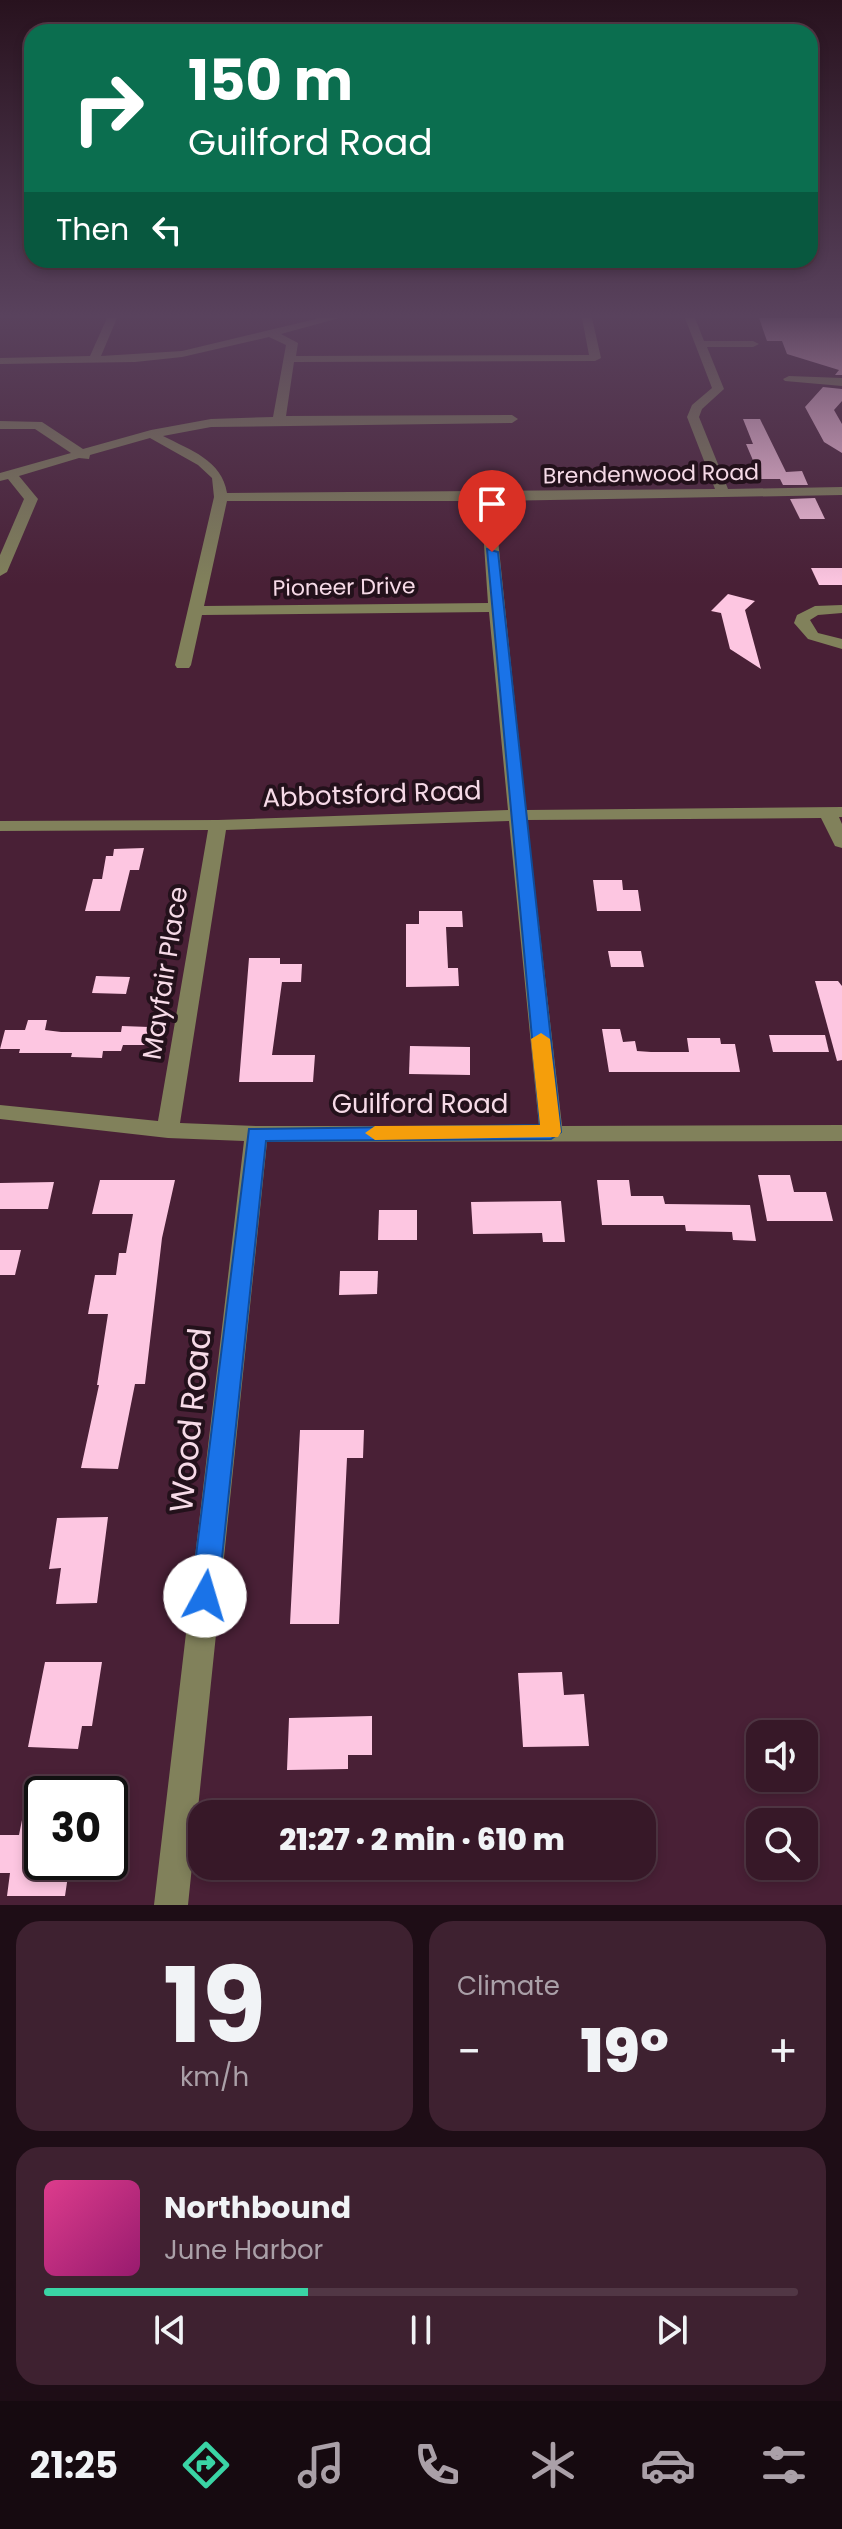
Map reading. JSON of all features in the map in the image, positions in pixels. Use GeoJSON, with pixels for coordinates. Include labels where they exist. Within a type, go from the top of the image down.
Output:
{"type":"FeatureCollection","features":[{"type":"Feature","properties":{"kind":"street"},"geometry":{"type":"LineString","coordinates":[[279,420],[281,407]]}},
{"type":"Feature","properties":{"kind":"street"},"geometry":{"type":"LineString","coordinates":[[697,407],[693,417],[722,491]]}},
{"type":"Feature","properties":{"kind":"street"},"geometry":{"type":"LineString","coordinates":[[6,476],[84,456],[151,434],[211,423],[512,419]]}},
{"type":"Feature","properties":{"kind":"street"},"geometry":{"type":"LineString","coordinates":[[0,425],[38,425],[84,456]]}},
{"type":"Feature","properties":{"kind":"street"},"geometry":{"type":"LineString","coordinates":[[151,434],[203,462],[218,477],[221,497],[183,665]]}},
{"type":"Feature","properties":{"kind":"street"},"geometry":{"type":"LineString","coordinates":[[0,572],[31,499],[6,476]]}},
{"type":"Feature","properties":{"kind":"street","name":"Brendenwood Road"},"geometry":{"type":"LineString","coordinates":[[221,497],[487,497],[842,491]]}},
{"type":"Feature","properties":{"kind":"street"},"geometry":{"type":"LineString","coordinates":[[487,497],[551,1132]]}},
{"type":"Feature","properties":{"kind":"street","name":"Pioneer Drive"},"geometry":{"type":"LineString","coordinates":[[193,611],[496,607]]}},
{"type":"Feature","properties":{"kind":"street"},"geometry":{"type":"LineString","coordinates":[[842,609],[815,611],[802,618],[802,623],[813,636],[842,644]]}},
{"type":"Feature","properties":{"kind":"street"},"geometry":{"type":"LineString","coordinates":[[835,812],[842,842]]}},
{"type":"Feature","properties":{"kind":"street","name":"Abbotsford Road"},"geometry":{"type":"LineString","coordinates":[[0,826],[218,825],[517,815],[835,812]]}},
{"type":"Feature","properties":{"kind":"street","name":"Mayfair Place"},"geometry":{"type":"LineString","coordinates":[[168,1130],[218,825]]}},
{"type":"Feature","properties":{"kind":"street","name":"Guilford Road"},"geometry":{"type":"LineString","coordinates":[[0,1112],[168,1130],[256,1134],[842,1133]]}},
{"type":"Feature","properties":{"kind":"street","name":"Wood Road"},"geometry":{"type":"LineString","coordinates":[[171,1905],[256,1134]]}},
{"type":"Feature","properties":{"kind":"building"},"geometry":{"type":"Polygon","coordinates":[[[805,407],[837,407],[834,410],[842,424],[842,453],[824,442],[805,407]]]}},
{"type":"Feature","properties":{"kind":"building"},"geometry":{"type":"Polygon","coordinates":[[[743,419],[760,419],[786,472],[802,471],[808,485],[783,485],[780,479],[761,479],[746,444],[753,444],[743,419]]]}},
{"type":"Feature","properties":{"kind":"building"},"geometry":{"type":"Polygon","coordinates":[[[815,498],[825,519],[800,519],[790,499],[815,498]]]}},
{"type":"Feature","properties":{"kind":"building"},"geometry":{"type":"Polygon","coordinates":[[[811,568],[842,568],[842,585],[819,585],[811,568]]]}},
{"type":"Feature","properties":{"kind":"building"},"geometry":{"type":"Polygon","coordinates":[[[728,594],[755,601],[745,610],[761,669],[730,649],[721,613],[711,611],[728,594]]]}},
{"type":"Feature","properties":{"kind":"building"},"geometry":{"type":"Polygon","coordinates":[[[144,848],[139,870],[130,870],[120,911],[85,911],[93,879],[102,879],[106,856],[113,856],[114,849],[144,848]]]}},
{"type":"Feature","properties":{"kind":"building"},"geometry":{"type":"Polygon","coordinates":[[[593,880],[622,880],[623,890],[638,890],[641,911],[597,911],[593,880]]]}},
{"type":"Feature","properties":{"kind":"building"},"geometry":{"type":"Polygon","coordinates":[[[419,911],[462,911],[463,927],[446,927],[448,968],[458,968],[459,986],[406,987],[406,924],[419,924],[419,911]]]}},
{"type":"Feature","properties":{"kind":"building"},"geometry":{"type":"Polygon","coordinates":[[[608,951],[641,951],[644,967],[611,967],[608,951]]]}},
{"type":"Feature","properties":{"kind":"building"},"geometry":{"type":"Polygon","coordinates":[[[249,958],[280,958],[280,964],[302,964],[301,982],[282,982],[272,1055],[315,1055],[313,1082],[239,1082],[249,958]]]}},
{"type":"Feature","properties":{"kind":"building"},"geometry":{"type":"Polygon","coordinates":[[[96,976],[130,977],[126,994],[92,993],[96,976]]]}},
{"type":"Feature","properties":{"kind":"building"},"geometry":{"type":"Polygon","coordinates":[[[815,981],[838,981],[842,986],[842,1060],[837,1061],[815,981]]]}},
{"type":"Feature","properties":{"kind":"building"},"geometry":{"type":"Polygon","coordinates":[[[28,1020],[47,1020],[45,1030],[61,1032],[121,1032],[122,1026],[149,1027],[145,1045],[123,1045],[121,1051],[103,1051],[102,1058],[0,1049],[5,1030],[25,1030],[28,1020]]]}},
{"type":"Feature","properties":{"kind":"building"},"geometry":{"type":"Polygon","coordinates":[[[602,1029],[620,1029],[623,1042],[635,1041],[637,1051],[689,1052],[687,1038],[720,1038],[721,1044],[735,1044],[740,1072],[609,1072],[602,1029]]]}},
{"type":"Feature","properties":{"kind":"building"},"geometry":{"type":"Polygon","coordinates":[[[769,1035],[825,1035],[829,1052],[773,1052],[769,1035]]]}},
{"type":"Feature","properties":{"kind":"building"},"geometry":{"type":"Polygon","coordinates":[[[410,1046],[470,1047],[470,1075],[409,1074],[410,1046]]]}},
{"type":"Feature","properties":{"kind":"building"},"geometry":{"type":"Polygon","coordinates":[[[758,1175],[790,1175],[794,1192],[826,1192],[833,1221],[767,1221],[758,1175]]]}},
{"type":"Feature","properties":{"kind":"building"},"geometry":{"type":"Polygon","coordinates":[[[100,1180],[175,1180],[162,1238],[145,1384],[135,1384],[118,1469],[81,1468],[99,1385],[108,1314],[88,1314],[95,1275],[116,1275],[119,1253],[126,1253],[133,1214],[92,1214],[100,1180]]]}},
{"type":"Feature","properties":{"kind":"building"},"geometry":{"type":"Polygon","coordinates":[[[597,1180],[629,1180],[631,1196],[663,1196],[665,1204],[750,1205],[756,1241],[733,1240],[732,1232],[686,1231],[685,1225],[602,1225],[597,1180]]]}},
{"type":"Feature","properties":{"kind":"building"},"geometry":{"type":"Polygon","coordinates":[[[54,1182],[48,1209],[0,1209],[0,1183],[54,1182]]]}},
{"type":"Feature","properties":{"kind":"building"},"geometry":{"type":"Polygon","coordinates":[[[561,1201],[565,1242],[543,1242],[542,1233],[473,1234],[471,1202],[561,1201]]]}},
{"type":"Feature","properties":{"kind":"building"},"geometry":{"type":"Polygon","coordinates":[[[379,1210],[417,1210],[417,1240],[378,1240],[379,1210]]]}},
{"type":"Feature","properties":{"kind":"building"},"geometry":{"type":"Polygon","coordinates":[[[0,1250],[21,1250],[15,1275],[0,1275],[0,1250]]]}},
{"type":"Feature","properties":{"kind":"building"},"geometry":{"type":"Polygon","coordinates":[[[340,1271],[378,1271],[377,1294],[339,1295],[340,1271]]]}},
{"type":"Feature","properties":{"kind":"building"},"geometry":{"type":"Polygon","coordinates":[[[300,1430],[364,1430],[363,1458],[347,1458],[339,1624],[290,1624],[300,1430]]]}},
{"type":"Feature","properties":{"kind":"building"},"geometry":{"type":"Polygon","coordinates":[[[108,1517],[97,1603],[56,1604],[61,1568],[49,1569],[57,1518],[108,1517]]]}},
{"type":"Feature","properties":{"kind":"building"},"geometry":{"type":"Polygon","coordinates":[[[45,1662],[102,1662],[92,1726],[82,1726],[78,1749],[28,1747],[45,1662]]]}},
{"type":"Feature","properties":{"kind":"building"},"geometry":{"type":"Polygon","coordinates":[[[562,1672],[564,1695],[584,1694],[589,1746],[523,1747],[518,1673],[562,1672]]]}},
{"type":"Feature","properties":{"kind":"building"},"geometry":{"type":"Polygon","coordinates":[[[372,1716],[372,1755],[348,1755],[348,1769],[287,1770],[289,1718],[372,1716]]]}},
{"type":"Feature","properties":{"kind":"building"},"geometry":{"type":"Polygon","coordinates":[[[24,1810],[24,1880],[67,1880],[65,1896],[7,1896],[10,1873],[0,1873],[0,1835],[19,1835],[24,1810]]]}},
{"type":"Feature","properties":{"kind":"slow traffic"},"geometry":{"type":"LineString","coordinates":[[375,1133],[551,1132],[541,1039]]}},
{"type":"Feature","properties":{"kind":"route"},"geometry":{"type":"LineString","coordinates":[[205,1596],[256,1134],[551,1132],[492,552]]}}]}
